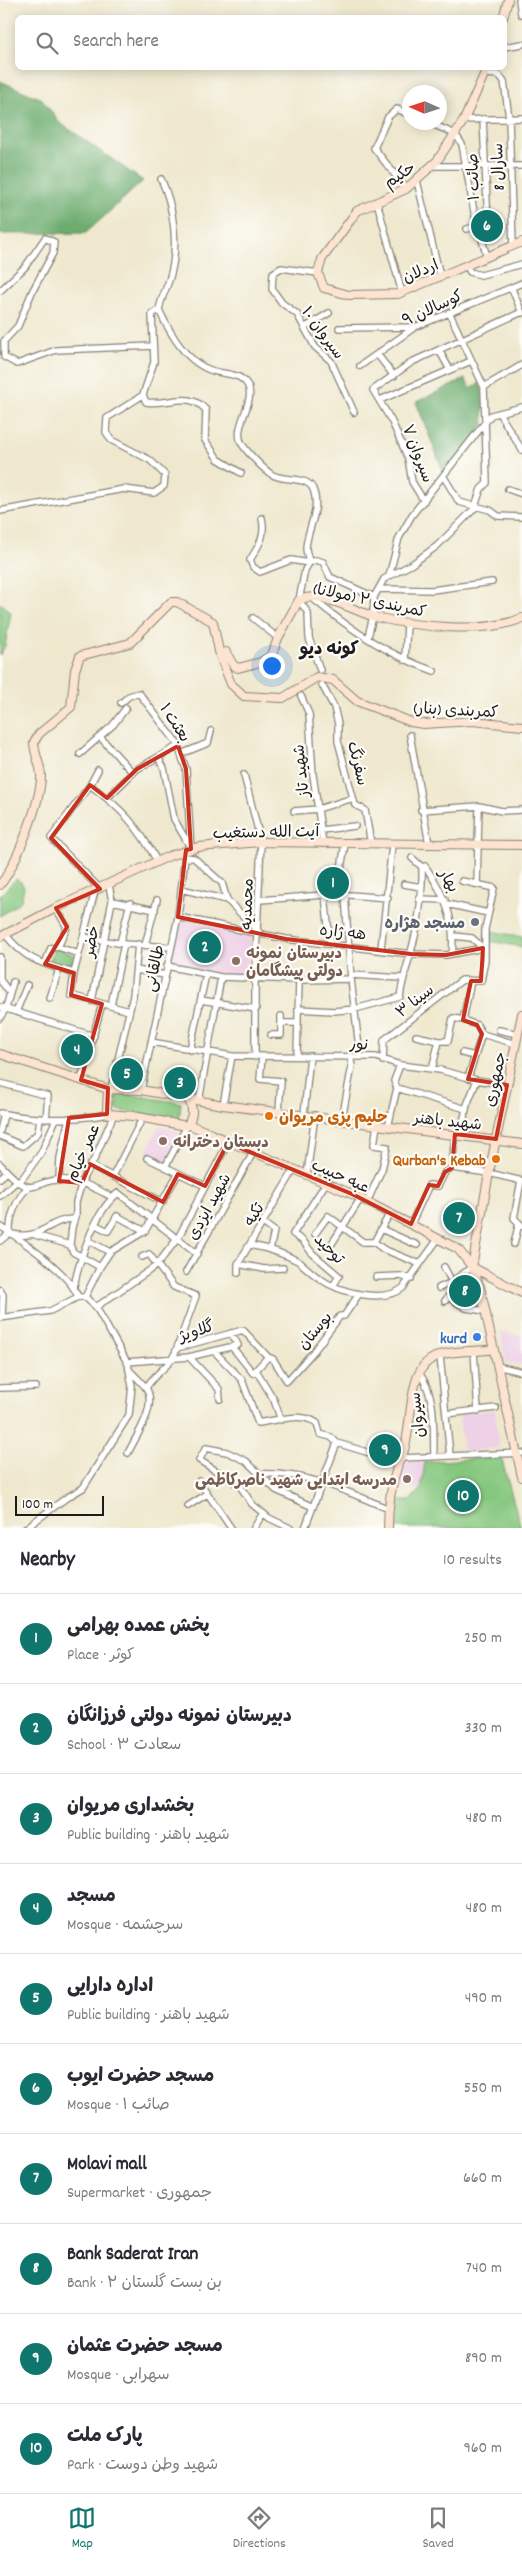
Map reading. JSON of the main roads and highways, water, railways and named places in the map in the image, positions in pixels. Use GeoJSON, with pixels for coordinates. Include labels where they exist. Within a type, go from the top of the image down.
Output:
{"type":"FeatureCollection","features":[{"type":"Feature","properties":{"kind":"place","name":"مسجد حضرت ایوب"},"geometry":{"type":"Point","coordinates":[487,226]}},
{"type":"Feature","properties":{"kind":"place","name":"پخش عمده بهرامی"},"geometry":{"type":"Point","coordinates":[333,883]}},
{"type":"Feature","properties":{"kind":"place","name":"مسجد هژاره"},"geometry":{"type":"Point","coordinates":[475,922]}},
{"type":"Feature","properties":{"kind":"place","name":"دبیرستان نمونه دولتی فرزانگان"},"geometry":{"type":"Point","coordinates":[205,947]}},
{"type":"Feature","properties":{"kind":"place","name":"دبیرستان نمونه دولتی پیشگامان"},"geometry":{"type":"Point","coordinates":[236,961]}},
{"type":"Feature","properties":{"kind":"place","name":"مسجد"},"geometry":{"type":"Point","coordinates":[77,1050]}},
{"type":"Feature","properties":{"kind":"place","name":"اداره دارایی"},"geometry":{"type":"Point","coordinates":[127,1074]}},
{"type":"Feature","properties":{"kind":"place","name":"بخشداری مریوان"},"geometry":{"type":"Point","coordinates":[180,1083]}},
{"type":"Feature","properties":{"kind":"place","name":"حلیم پزی مریوان"},"geometry":{"type":"Point","coordinates":[269,1116]}},
{"type":"Feature","properties":{"kind":"place","name":"دبستان دخترانه"},"geometry":{"type":"Point","coordinates":[163,1141]}},
{"type":"Feature","properties":{"kind":"place","name":"Qurban's Kebab"},"geometry":{"type":"Point","coordinates":[496,1159]}},
{"type":"Feature","properties":{"kind":"place","name":"Molavi mall"},"geometry":{"type":"Point","coordinates":[459,1218]}},
{"type":"Feature","properties":{"kind":"place","name":"Bank Saderat Iran"},"geometry":{"type":"Point","coordinates":[465,1291]}},
{"type":"Feature","properties":{"kind":"place","name":"kurd"},"geometry":{"type":"Point","coordinates":[477,1337]}},
{"type":"Feature","properties":{"kind":"place","name":"مسجد حضرت عثمان"},"geometry":{"type":"Point","coordinates":[385,1450]}},
{"type":"Feature","properties":{"kind":"place","name":"مدرسه ابتدایی شهید ناصرکاظمی"},"geometry":{"type":"Point","coordinates":[407,1479]}},
{"type":"Feature","properties":{"kind":"place","name":"پارک ملت"},"geometry":{"type":"Point","coordinates":[463,1496]}},
{"type":"Feature","properties":{"kind":"district","name":"کونه دیو"},"geometry":{"type":"Point","coordinates":[329,648]}}]}
